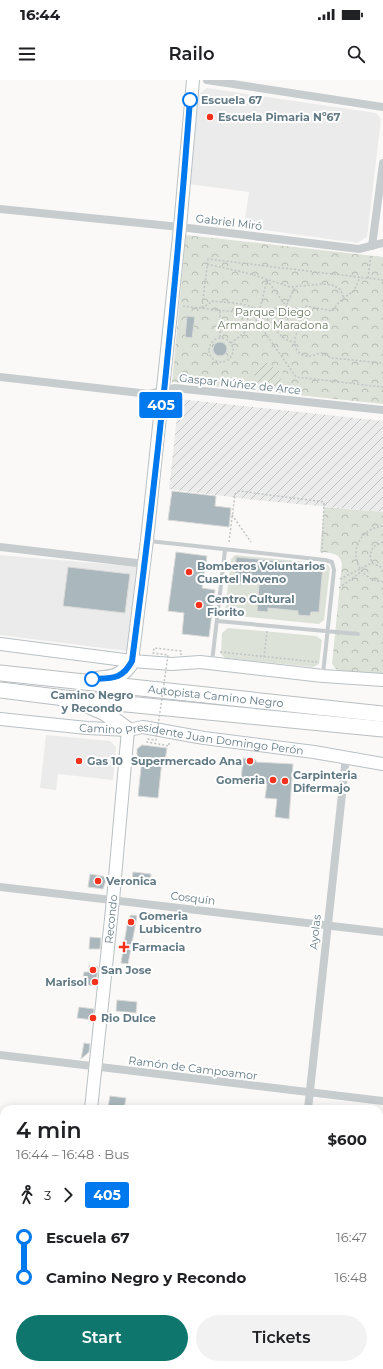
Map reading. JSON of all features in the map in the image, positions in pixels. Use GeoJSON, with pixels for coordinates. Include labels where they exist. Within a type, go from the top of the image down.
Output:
{"type":"FeatureCollection","features":[{"type":"Feature","properties":{"kind":"highway"},"geometry":{"type":"LineString","coordinates":[[71,681],[114,678],[126,671],[132,661]]}},
{"type":"Feature","properties":{"kind":"highway","name":"Autopista Camino Negro"},"geometry":{"type":"LineString","coordinates":[[0,673],[383,714]]}},
{"type":"Feature","properties":{"kind":"highway","name":"Autopista Camino Negro"},"geometry":{"type":"LineString","coordinates":[[0,690],[65,698],[383,729]]}},
{"type":"Feature","properties":{"kind":"highway"},"geometry":{"type":"LineString","coordinates":[[65,698],[105,713],[128,730]]}},
{"type":"Feature","properties":{"kind":"street"},"geometry":{"type":"LineString","coordinates":[[132,661],[145,564],[180,227],[193,80]]}},
{"type":"Feature","properties":{"kind":"street"},"geometry":{"type":"LineString","coordinates":[[207,80],[383,107]]}},
{"type":"Feature","properties":{"kind":"street"},"geometry":{"type":"LineString","coordinates":[[372,246],[383,163]]}},
{"type":"Feature","properties":{"kind":"street","name":"Gabriel Miró"},"geometry":{"type":"LineString","coordinates":[[0,209],[180,227],[359,249],[383,243]]}},
{"type":"Feature","properties":{"kind":"street","name":"Gaspar Núñez de Arce"},"geometry":{"type":"LineString","coordinates":[[0,377],[149,394],[175,388],[383,410]]}},
{"type":"Feature","properties":{"kind":"street"},"geometry":{"type":"LineString","coordinates":[[0,547],[145,564]]}},
{"type":"Feature","properties":{"kind":"street"},"geometry":{"type":"LineString","coordinates":[[0,644],[132,661],[172,664],[212,664],[323,676],[383,680]]}},
{"type":"Feature","properties":{"kind":"street","name":"Camino Presidente Juan Domingo Perón"},"geometry":{"type":"LineString","coordinates":[[0,719],[77,728],[128,730],[143,727],[204,738],[346,757],[383,764]]}},
{"type":"Feature","properties":{"kind":"street","name":"Recondo"},"geometry":{"type":"LineString","coordinates":[[91,1105],[113,900],[128,730]]}},
{"type":"Feature","properties":{"kind":"street","name":"Ayolas"},"geometry":{"type":"LineString","coordinates":[[308,1105],[326,925],[346,757]]}},
{"type":"Feature","properties":{"kind":"street","name":"Cosquín"},"geometry":{"type":"LineString","coordinates":[[0,886],[383,932]]}},
{"type":"Feature","properties":{"kind":"street","name":"Ramón de Campoamor"},"geometry":{"type":"LineString","coordinates":[[0,1055],[383,1101]]}},
{"type":"Feature","properties":{"kind":"lane"},"geometry":{"type":"LineString","coordinates":[[147,540],[226,550],[329,560],[334,566],[323,676]]}},
{"type":"Feature","properties":{"kind":"lane"},"geometry":{"type":"LineString","coordinates":[[212,664],[226,550]]}},
{"type":"Feature","properties":{"kind":"lane"},"geometry":{"type":"LineString","coordinates":[[217,621],[358,634]]}},
{"type":"Feature","properties":{"kind":"path"},"geometry":{"type":"LineString","coordinates":[[368,278],[372,246]]}},
{"type":"Feature","properties":{"kind":"path"},"geometry":{"type":"LineString","coordinates":[[202,308],[208,260],[383,280]]}},
{"type":"Feature","properties":{"kind":"path"},"geometry":{"type":"LineString","coordinates":[[207,264],[290,287],[322,284],[332,285],[340,289],[344,298]]}},
{"type":"Feature","properties":{"kind":"path"},"geometry":{"type":"LineString","coordinates":[[268,280],[286,306],[294,313],[307,306],[332,311],[344,298],[354,291],[360,277]]}},
{"type":"Feature","properties":{"kind":"path"},"geometry":{"type":"LineString","coordinates":[[259,312],[268,280]]}},
{"type":"Feature","properties":{"kind":"path"},"geometry":{"type":"LineString","coordinates":[[275,330],[295,287]]}},
{"type":"Feature","properties":{"kind":"path"},"geometry":{"type":"LineString","coordinates":[[202,308],[213,301],[250,306],[259,312],[283,338],[294,342]]}},
{"type":"Feature","properties":{"kind":"path"},"geometry":{"type":"LineString","coordinates":[[172,305],[252,314],[296,377],[383,387]]}},
{"type":"Feature","properties":{"kind":"path"},"geometry":{"type":"LineString","coordinates":[[220,310],[220,337]]}},
{"type":"Feature","properties":{"kind":"path"},"geometry":{"type":"LineString","coordinates":[[231,343],[258,322]]}},
{"type":"Feature","properties":{"kind":"path"},"geometry":{"type":"LineString","coordinates":[[302,327],[295,334],[294,342],[298,351],[305,356],[312,356],[322,353],[332,358],[383,363]]}},
{"type":"Feature","properties":{"kind":"path"},"geometry":{"type":"LineString","coordinates":[[220,337],[225,338],[231,343],[233,351],[230,358],[222,362],[214,360],[209,354],[209,346],[214,339],[220,337]]}},
{"type":"Feature","properties":{"kind":"path"},"geometry":{"type":"LineString","coordinates":[[226,550],[235,494],[239,491],[324,502],[322,559]]}},
{"type":"Feature","properties":{"kind":"path"},"geometry":{"type":"LineString","coordinates":[[232,515],[251,542]]}},
{"type":"Feature","properties":{"kind":"path"},"geometry":{"type":"LineString","coordinates":[[383,526],[368,531],[361,538],[355,555],[361,572],[372,580],[383,582]]}},
{"type":"Feature","properties":{"kind":"path"},"geometry":{"type":"LineString","coordinates":[[372,563],[371,551],[376,544],[383,542]]}},
{"type":"Feature","properties":{"kind":"path"},"geometry":{"type":"LineString","coordinates":[[332,582],[372,563]]}},
{"type":"Feature","properties":{"kind":"path"},"geometry":{"type":"LineString","coordinates":[[372,563],[383,568]]}},
{"type":"Feature","properties":{"kind":"path"},"geometry":{"type":"LineString","coordinates":[[331,594],[361,572]]}},
{"type":"Feature","properties":{"kind":"path"},"geometry":{"type":"LineString","coordinates":[[264,669],[264,656],[268,626]]}},
{"type":"Feature","properties":{"kind":"path"},"geometry":{"type":"LineString","coordinates":[[170,743],[169,746],[147,742],[148,739],[156,740],[168,655],[153,653],[154,648],[181,651],[181,655]]}},
{"type":"Feature","properties":{"kind":"path"},"geometry":{"type":"LineString","coordinates":[[214,651],[324,663]]}},
{"type":"Feature","properties":{"kind":"shaded area"},"geometry":{"type":"Polygon","coordinates":[[[207,88],[376,113],[381,119],[367,237],[357,243],[244,227],[249,192],[189,184],[199,94],[207,88]]]}},
{"type":"Feature","properties":{"kind":"shaded area"},"geometry":{"type":"Polygon","coordinates":[[[179,399],[383,421],[383,512],[255,500],[169,489],[179,399]]]}},
{"type":"Feature","properties":{"kind":"shaded area"},"geometry":{"type":"Polygon","coordinates":[[[0,555],[140,567],[127,651],[0,635],[0,555]]]}},
{"type":"Feature","properties":{"kind":"shaded area","name":"Gas 10"},"geometry":{"type":"Polygon","coordinates":[[[46,735],[110,741],[116,747],[113,780],[58,774],[56,790],[40,788],[46,735]]]}},
{"type":"Feature","properties":{"kind":"green space","name":"Parque Diego Armando Maradona"},"geometry":{"type":"Polygon","coordinates":[[[186,235],[383,257],[383,404],[172,382],[186,235]]]}},
{"type":"Feature","properties":{"kind":"green space"},"geometry":{"type":"Polygon","coordinates":[[[262,359],[277,370],[283,372],[278,388],[250,385],[262,359]]]}},
{"type":"Feature","properties":{"kind":"green space"},"geometry":{"type":"Polygon","coordinates":[[[324,507],[383,512],[383,674],[342,671],[336,669],[332,664],[342,564],[337,555],[320,552],[324,507]]]}},
{"type":"Feature","properties":{"kind":"green space"},"geometry":{"type":"Polygon","coordinates":[[[235,555],[327,564],[330,568],[324,620],[319,624],[228,615],[225,611],[231,559],[235,555]]]}},
{"type":"Feature","properties":{"kind":"green space"},"geometry":{"type":"Polygon","coordinates":[[[228,628],[316,636],[322,640],[319,664],[313,667],[225,658],[221,654],[222,633],[228,628]]]}},
{"type":"Feature","properties":{"kind":"building"},"geometry":{"type":"Polygon","coordinates":[[[187,316],[195,317],[192,338],[185,337],[187,316]]]}},
{"type":"Feature","properties":{"kind":"building"},"geometry":{"type":"Polygon","coordinates":[[[220,342],[225,344],[227,349],[225,354],[220,356],[215,354],[213,349],[215,344],[220,342]]]}},
{"type":"Feature","properties":{"kind":"building"},"geometry":{"type":"Polygon","coordinates":[[[172,491],[216,496],[215,506],[231,508],[229,527],[168,520],[172,491]]]}},
{"type":"Feature","properties":{"kind":"building"},"geometry":{"type":"Polygon","coordinates":[[[176,552],[207,556],[202,588],[215,590],[209,637],[182,634],[184,613],[168,611],[176,552]]]}},
{"type":"Feature","properties":{"kind":"building"},"geometry":{"type":"Polygon","coordinates":[[[236,557],[323,565],[319,612],[311,612],[310,616],[298,615],[298,611],[268,608],[268,612],[257,611],[259,584],[234,582],[236,557]]]}},
{"type":"Feature","properties":{"kind":"building"},"geometry":{"type":"Polygon","coordinates":[[[68,567],[130,574],[125,613],[63,606],[68,567]]]}},
{"type":"Feature","properties":{"kind":"building"},"geometry":{"type":"Polygon","coordinates":[[[142,745],[167,748],[165,761],[162,761],[158,798],[138,796],[142,759],[137,759],[137,749],[142,745]]]}},
{"type":"Feature","properties":{"kind":"building"},"geometry":{"type":"Polygon","coordinates":[[[243,758],[256,760],[256,762],[293,764],[289,819],[275,817],[277,799],[265,798],[267,784],[241,781],[243,758]]]}},
{"type":"Feature","properties":{"kind":"building"},"geometry":{"type":"Polygon","coordinates":[[[133,872],[151,874],[150,882],[132,880],[133,872]]]}},
{"type":"Feature","properties":{"kind":"building","name":"Veronica"},"geometry":{"type":"Polygon","coordinates":[[[90,874],[107,877],[103,889],[88,887],[90,874]]]}},
{"type":"Feature","properties":{"kind":"building"},"geometry":{"type":"Polygon","coordinates":[[[131,915],[137,916],[128,964],[121,963],[128,919],[131,915]]]}},
{"type":"Feature","properties":{"kind":"building"},"geometry":{"type":"Polygon","coordinates":[[[90,937],[101,938],[100,949],[89,949],[90,937]]]}},
{"type":"Feature","properties":{"kind":"building"},"geometry":{"type":"Polygon","coordinates":[[[89,966],[98,967],[96,986],[82,984],[84,972],[89,972],[89,966]]]}},
{"type":"Feature","properties":{"kind":"building"},"geometry":{"type":"Polygon","coordinates":[[[117,1000],[137,1002],[136,1013],[116,1011],[117,1000]]]}},
{"type":"Feature","properties":{"kind":"building"},"geometry":{"type":"Polygon","coordinates":[[[79,1007],[94,1009],[93,1020],[77,1018],[79,1007]]]}},
{"type":"Feature","properties":{"kind":"building"},"geometry":{"type":"Polygon","coordinates":[[[84,1043],[90,1044],[89,1052],[81,1059],[84,1043]]]}},
{"type":"Feature","properties":{"kind":"building"},"geometry":{"type":"Polygon","coordinates":[[[110,1096],[126,1098],[125,1105],[108,1105],[110,1096]]]}},
{"type":"Feature","properties":{"kind":"bus line","name":"405"},"geometry":{"type":"LineString","coordinates":[[92,679],[114,678],[121,675],[126,671],[132,661],[147,540],[180,227],[190,100]]}},
{"type":"Feature","properties":{"kind":"place","name":"Escuela 67"},"geometry":{"type":"Point","coordinates":[190,100]}},
{"type":"Feature","properties":{"kind":"place","name":"Escuela Pimaria Nº67"},"geometry":{"type":"Point","coordinates":[210,117]}},
{"type":"Feature","properties":{"kind":"place","name":"Bomberos Voluntarios Cuartel Noveno"},"geometry":{"type":"Point","coordinates":[189,572]}},
{"type":"Feature","properties":{"kind":"place","name":"Centro Cultural Fiorito"},"geometry":{"type":"Point","coordinates":[199,605]}},
{"type":"Feature","properties":{"kind":"place","name":"Camino Negro y Recondo"},"geometry":{"type":"Point","coordinates":[92,679]}},
{"type":"Feature","properties":{"kind":"place","name":"Gas 10"},"geometry":{"type":"Point","coordinates":[79,761]}},
{"type":"Feature","properties":{"kind":"place","name":"Supermercado Ana"},"geometry":{"type":"Point","coordinates":[250,761]}},
{"type":"Feature","properties":{"kind":"place","name":"Gomeria"},"geometry":{"type":"Point","coordinates":[273,780]}},
{"type":"Feature","properties":{"kind":"place","name":"Carpinteria Difermajo"},"geometry":{"type":"Point","coordinates":[285,781]}},
{"type":"Feature","properties":{"kind":"place","name":"Veronica"},"geometry":{"type":"Point","coordinates":[98,881]}},
{"type":"Feature","properties":{"kind":"place","name":"Gomeria Lubicentro"},"geometry":{"type":"Point","coordinates":[131,922]}},
{"type":"Feature","properties":{"kind":"place","name":"Farmacia"},"geometry":{"type":"Point","coordinates":[124,947]}},
{"type":"Feature","properties":{"kind":"place","name":"San Jose"},"geometry":{"type":"Point","coordinates":[93,970]}},
{"type":"Feature","properties":{"kind":"place","name":"Marisol"},"geometry":{"type":"Point","coordinates":[95,982]}},
{"type":"Feature","properties":{"kind":"place","name":"Rio Dulce"},"geometry":{"type":"Point","coordinates":[93,1018]}}]}
